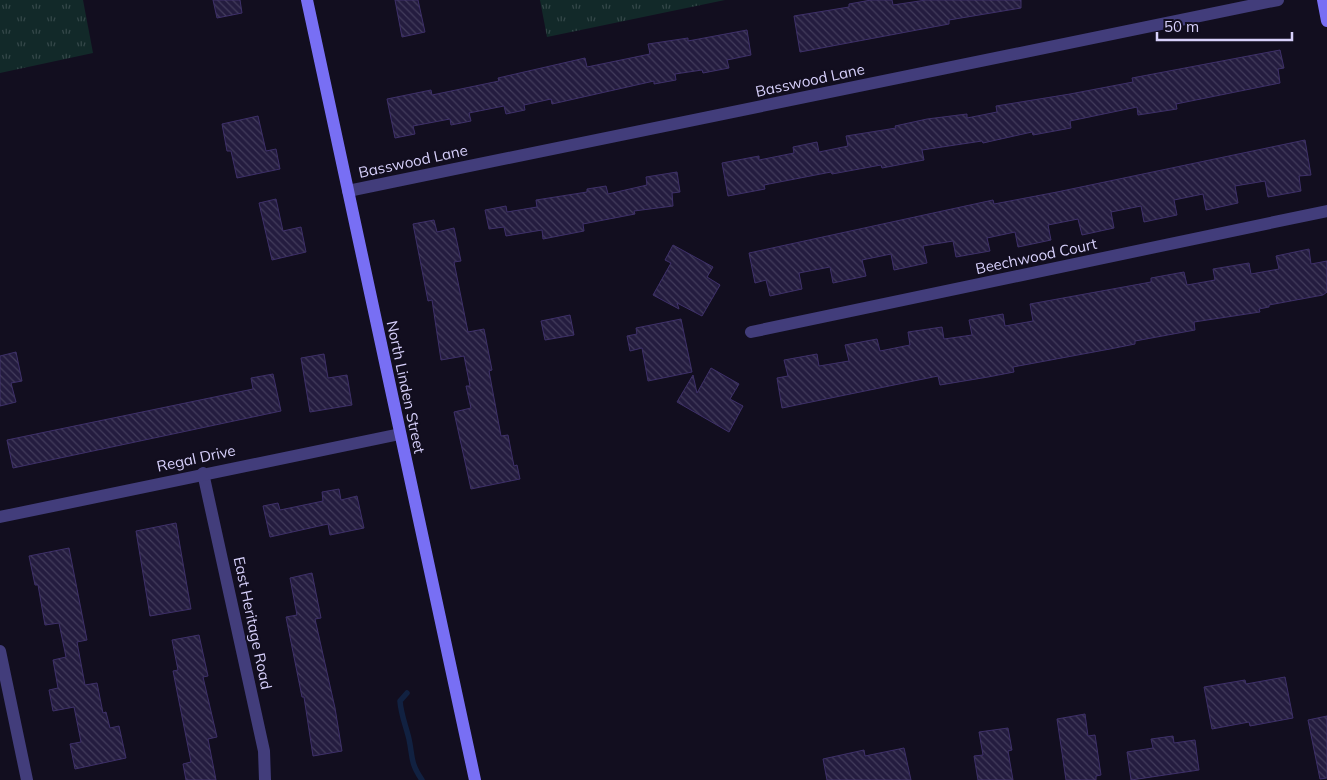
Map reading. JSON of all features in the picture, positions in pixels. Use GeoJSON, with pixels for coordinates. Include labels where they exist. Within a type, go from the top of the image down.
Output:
{"type":"FeatureCollection","features":[{"type":"Feature","properties":{"kind":"main road","name":"North Linden Street"},"geometry":{"type":"LineString","coordinates":[[308,0],[475,780]]}},
{"type":"Feature","properties":{"kind":"main road"},"geometry":{"type":"LineString","coordinates":[[1323,0],[1327,21]]}},
{"type":"Feature","properties":{"kind":"street","name":"Basswood Lane"},"geometry":{"type":"LineString","coordinates":[[348,191],[1278,0]]}},
{"type":"Feature","properties":{"kind":"street","name":"Beechwood Court"},"geometry":{"type":"LineString","coordinates":[[751,332],[1327,211]]}},
{"type":"Feature","properties":{"kind":"street","name":"Regal Drive"},"geometry":{"type":"LineString","coordinates":[[0,517],[204,473],[400,434]]}},
{"type":"Feature","properties":{"kind":"street","name":"East Heritage Road"},"geometry":{"type":"LineString","coordinates":[[204,473],[264,751],[265,780]]}},
{"type":"Feature","properties":{"kind":"street"},"geometry":{"type":"LineString","coordinates":[[0,652],[27,780]]}},
{"type":"Feature","properties":{"kind":"green space"},"geometry":{"type":"Polygon","coordinates":[[[0,0],[83,0],[93,53],[0,73],[0,0]]]}},
{"type":"Feature","properties":{"kind":"green space"},"geometry":{"type":"Polygon","coordinates":[[[540,0],[725,0],[547,37],[540,0]]]}},
{"type":"Feature","properties":{"kind":"building"},"geometry":{"type":"Polygon","coordinates":[[[213,0],[240,0],[242,13],[217,18],[213,0]]]}},
{"type":"Feature","properties":{"kind":"building"},"geometry":{"type":"Polygon","coordinates":[[[395,0],[418,0],[425,32],[402,37],[395,0]]]}},
{"type":"Feature","properties":{"kind":"building"},"geometry":{"type":"Polygon","coordinates":[[[871,0],[892,0],[893,5],[926,0],[1021,0],[1021,8],[949,20],[949,24],[800,52],[794,16],[849,7],[849,4],[871,0]]]}},
{"type":"Feature","properties":{"kind":"building"},"geometry":{"type":"Polygon","coordinates":[[[747,30],[751,55],[727,60],[729,68],[703,73],[702,70],[675,74],[676,80],[654,84],[654,81],[552,104],[551,99],[524,105],[525,110],[506,114],[504,106],[469,113],[471,121],[451,125],[450,119],[413,126],[415,134],[395,138],[387,99],[431,90],[432,95],[499,81],[498,78],[585,58],[587,67],[650,54],[648,44],[688,38],[688,41],[747,30]]]}},
{"type":"Feature","properties":{"kind":"building"},"geometry":{"type":"Polygon","coordinates":[[[1280,50],[1284,68],[1278,69],[1280,83],[1176,104],[1177,109],[1138,115],[1137,107],[1070,121],[1071,128],[1033,135],[1032,132],[983,143],[982,141],[922,150],[924,160],[882,168],[881,165],[832,174],[831,172],[764,185],[765,189],[728,196],[722,163],[759,156],[759,160],[794,153],[793,147],[817,142],[819,152],[848,146],[846,136],[896,128],[895,126],[927,119],[967,114],[967,118],[997,112],[996,106],[1133,82],[1132,78],[1280,50]]]}},
{"type":"Feature","properties":{"kind":"building"},"geometry":{"type":"Polygon","coordinates":[[[258,116],[266,151],[276,149],[280,169],[237,178],[231,151],[227,151],[222,124],[258,116]]]}},
{"type":"Feature","properties":{"kind":"building"},"geometry":{"type":"Polygon","coordinates":[[[1305,140],[1311,175],[1299,176],[1301,191],[1268,197],[1265,181],[1235,186],[1238,203],[1206,210],[1203,194],[1174,200],[1177,215],[1144,222],[1141,206],[1111,212],[1114,228],[1082,235],[1078,219],[1048,225],[1051,240],[1018,247],[1015,232],[987,238],[990,251],[956,257],[953,241],[923,246],[927,263],[894,270],[891,254],[862,260],[866,276],[833,283],[830,267],[799,273],[802,289],[770,296],[766,280],[755,283],[749,253],[993,200],[994,204],[1057,192],[1305,140]]]}},
{"type":"Feature","properties":{"kind":"building"},"geometry":{"type":"Polygon","coordinates":[[[677,172],[680,192],[672,193],[673,206],[634,211],[635,214],[583,224],[584,231],[543,239],[542,230],[506,236],[504,227],[489,229],[485,210],[506,206],[507,212],[537,207],[536,200],[587,192],[587,189],[606,186],[608,194],[647,185],[646,177],[677,172]]]}},
{"type":"Feature","properties":{"kind":"building"},"geometry":{"type":"Polygon","coordinates":[[[276,199],[283,231],[301,227],[306,252],[272,260],[259,203],[276,199]]]}},
{"type":"Feature","properties":{"kind":"building"},"geometry":{"type":"Polygon","coordinates":[[[434,220],[437,232],[454,228],[461,261],[454,262],[468,332],[484,329],[492,370],[489,371],[501,436],[508,435],[514,466],[517,465],[520,479],[471,489],[454,412],[471,408],[466,386],[470,386],[464,356],[441,360],[432,300],[428,301],[413,224],[434,220]]]}},
{"type":"Feature","properties":{"kind":"building"},"geometry":{"type":"Polygon","coordinates":[[[673,245],[713,267],[707,277],[720,285],[702,316],[677,303],[679,309],[653,295],[671,263],[665,260],[673,245]]]}},
{"type":"Feature","properties":{"kind":"building"},"geometry":{"type":"Polygon","coordinates":[[[1309,249],[1311,264],[1327,261],[1327,292],[1323,295],[1269,305],[1269,307],[1259,309],[1260,312],[1194,322],[1195,330],[1135,341],[1135,344],[1013,367],[1014,372],[940,385],[938,376],[782,408],[777,378],[788,376],[784,360],[817,354],[819,366],[849,361],[845,345],[877,339],[880,351],[910,345],[908,332],[942,327],[944,339],[972,335],[969,320],[1003,314],[1005,326],[1033,321],[1030,304],[1151,282],[1151,278],[1184,272],[1187,285],[1215,280],[1213,269],[1249,263],[1251,274],[1279,269],[1276,256],[1309,249]]]}},
{"type":"Feature","properties":{"kind":"building"},"geometry":{"type":"Polygon","coordinates":[[[570,315],[574,335],[545,340],[541,321],[570,315]]]}},
{"type":"Feature","properties":{"kind":"building"},"geometry":{"type":"Polygon","coordinates":[[[681,319],[692,372],[648,381],[642,348],[630,351],[627,336],[637,334],[636,328],[681,319]]]}},
{"type":"Feature","properties":{"kind":"building"},"geometry":{"type":"Polygon","coordinates":[[[16,352],[22,381],[11,383],[16,402],[0,406],[0,356],[16,352]]]}},
{"type":"Feature","properties":{"kind":"building"},"geometry":{"type":"Polygon","coordinates":[[[324,354],[328,378],[347,375],[352,405],[310,412],[301,358],[324,354]]]}},
{"type":"Feature","properties":{"kind":"building"},"geometry":{"type":"Polygon","coordinates":[[[711,368],[739,384],[730,399],[743,406],[729,432],[677,402],[693,375],[697,393],[711,368]]]}},
{"type":"Feature","properties":{"kind":"building"},"geometry":{"type":"Polygon","coordinates":[[[273,374],[281,411],[13,468],[7,440],[253,389],[251,378],[273,374]]]}},
{"type":"Feature","properties":{"kind":"building"},"geometry":{"type":"Polygon","coordinates":[[[339,489],[341,500],[357,496],[364,528],[330,535],[328,524],[270,537],[263,506],[278,503],[280,510],[323,501],[322,492],[339,489]]]}},
{"type":"Feature","properties":{"kind":"building"},"geometry":{"type":"Polygon","coordinates":[[[176,523],[191,609],[150,616],[136,531],[176,523]]]}},
{"type":"Feature","properties":{"kind":"building"},"geometry":{"type":"Polygon","coordinates":[[[69,548],[87,640],[77,642],[85,685],[97,683],[103,713],[106,712],[110,728],[119,726],[126,758],[75,769],[70,744],[81,742],[74,707],[53,711],[49,690],[58,688],[53,660],[66,657],[59,623],[45,625],[38,585],[35,585],[29,556],[69,548]]]}},
{"type":"Feature","properties":{"kind":"building"},"geometry":{"type":"Polygon","coordinates":[[[312,573],[321,618],[315,619],[335,708],[342,751],[313,756],[304,697],[302,697],[286,617],[297,615],[290,578],[312,573]]]}},
{"type":"Feature","properties":{"kind":"building"},"geometry":{"type":"Polygon","coordinates":[[[199,635],[208,676],[203,677],[217,737],[208,739],[216,780],[186,780],[183,764],[191,762],[173,671],[178,670],[172,640],[199,635]]]}},
{"type":"Feature","properties":{"kind":"building"},"geometry":{"type":"Polygon","coordinates":[[[1285,677],[1293,718],[1250,726],[1249,722],[1212,729],[1204,687],[1245,680],[1246,684],[1285,677]]]}},
{"type":"Feature","properties":{"kind":"building"},"geometry":{"type":"Polygon","coordinates":[[[1085,714],[1088,736],[1095,735],[1101,775],[1096,776],[1096,780],[1066,780],[1057,719],[1085,714]]]}},
{"type":"Feature","properties":{"kind":"building"},"geometry":{"type":"Polygon","coordinates":[[[1327,716],[1327,778],[1320,779],[1308,720],[1327,716]]]}},
{"type":"Feature","properties":{"kind":"building"},"geometry":{"type":"Polygon","coordinates":[[[1008,728],[1012,750],[1008,751],[1013,780],[978,780],[974,756],[983,755],[979,732],[1008,728]]]}},
{"type":"Feature","properties":{"kind":"building"},"geometry":{"type":"Polygon","coordinates":[[[1173,736],[1174,743],[1195,740],[1199,770],[1131,780],[1127,752],[1153,748],[1151,739],[1173,736]]]}},
{"type":"Feature","properties":{"kind":"building"},"geometry":{"type":"Polygon","coordinates":[[[904,748],[911,780],[827,780],[823,759],[864,750],[865,756],[904,748]]]}},
{"type":"Feature","properties":{"kind":"waterway"},"geometry":{"type":"LineString","coordinates":[[407,693],[400,701],[402,716],[414,764],[422,780]]}}]}
